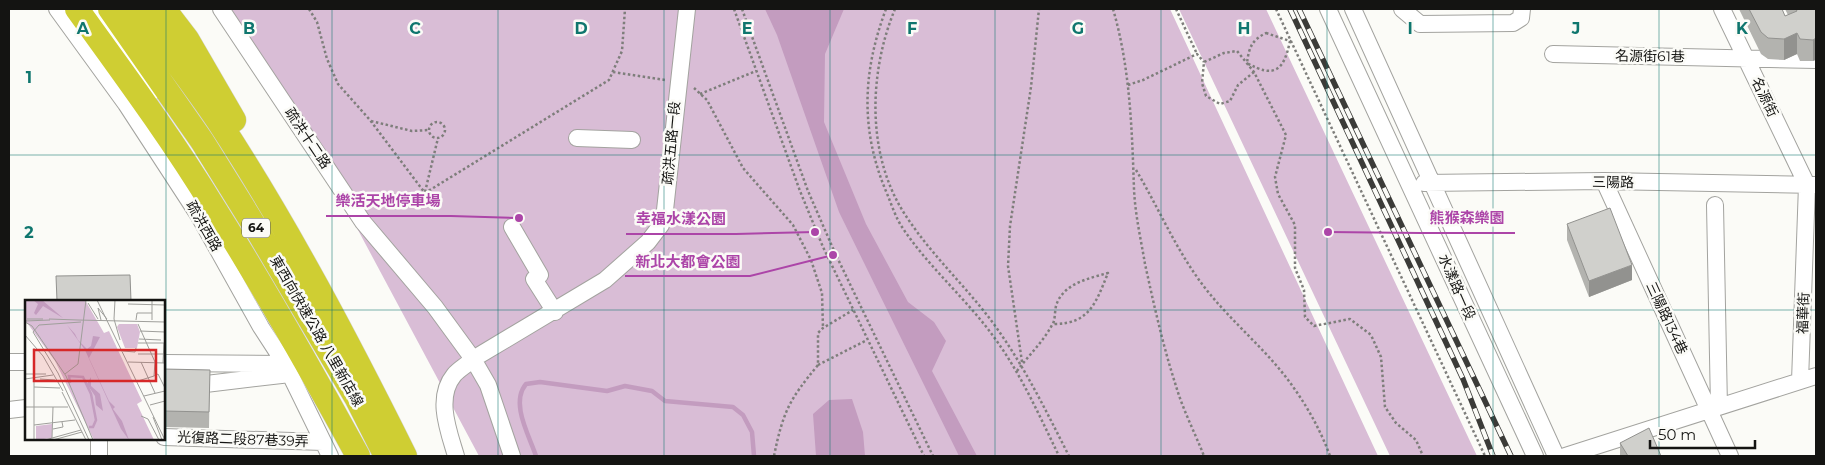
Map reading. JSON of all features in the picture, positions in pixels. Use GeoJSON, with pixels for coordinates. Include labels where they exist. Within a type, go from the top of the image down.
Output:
{"type":"FeatureCollection","features":[{"type":"Feature","properties":{"kind":"highway"},"geometry":{"type":"LineString","coordinates":[[77,9],[136,91],[213,206],[360,456]]}},
{"type":"Feature","properties":{"kind":"highway","name":"東西向快速公路 八里新店線"},"geometry":{"type":"LineString","coordinates":[[110,9],[202,141],[254,224],[357,399],[386,456]]}},
{"type":"Feature","properties":{"kind":"highway"},"geometry":{"type":"LineString","coordinates":[[126,9],[161,56],[234,164],[320,301],[363,363],[389,395]]}},
{"type":"Feature","properties":{"kind":"highway","name":"東西向快速公路 八里新店線"},"geometry":{"type":"LineString","coordinates":[[137,9],[192,84],[249,170],[334,317],[405,456]]}},
{"type":"Feature","properties":{"kind":"highway"},"geometry":{"type":"LineString","coordinates":[[164,9],[187,39],[284,201],[362,337],[420,456]]}},
{"type":"Feature","properties":{"kind":"street","name":"疏洪西路"},"geometry":{"type":"LineString","coordinates":[[57,9],[126,104],[199,216],[261,327],[287,369],[326,449]]}},
{"type":"Feature","properties":{"kind":"street","name":"疏洪西路"},"geometry":{"type":"LineString","coordinates":[[92,9],[137,72],[252,253],[297,332],[360,456]]}},
{"type":"Feature","properties":{"kind":"street","name":"疏洪十二路"},"geometry":{"type":"LineString","coordinates":[[221,9],[363,222],[435,307],[472,360],[488,385],[512,456]]}},
{"type":"Feature","properties":{"kind":"street","name":"疏洪五路一段"},"geometry":{"type":"LineString","coordinates":[[456,456],[444,414],[447,391],[453,376],[472,360],[555,312],[605,280],[648,242],[661,225],[665,210],[687,9]]}},
{"type":"Feature","properties":{"kind":"street","name":"水漾路一段"},"geometry":{"type":"LineString","coordinates":[[1328,9],[1535,456]]}},
{"type":"Feature","properties":{"kind":"street","name":"水漾路一段"},"geometry":{"type":"LineString","coordinates":[[1353,9],[1556,456]]}},
{"type":"Feature","properties":{"kind":"street"},"geometry":{"type":"LineString","coordinates":[[1402,9],[1420,24],[1513,23],[1521,18],[1522,9]]}},
{"type":"Feature","properties":{"kind":"street","name":"名源街"},"geometry":{"type":"LineString","coordinates":[[1722,9],[1812,185]]}},
{"type":"Feature","properties":{"kind":"street","name":"名源街61巷"},"geometry":{"type":"LineString","coordinates":[[1553,54],[1816,60]]}},
{"type":"Feature","properties":{"kind":"street"},"geometry":{"type":"LineString","coordinates":[[577,138],[632,140]]}},
{"type":"Feature","properties":{"kind":"street","name":"三陽路"},"geometry":{"type":"LineString","coordinates":[[1410,184],[1432,182],[1604,181],[1812,185]]}},
{"type":"Feature","properties":{"kind":"street","name":"三陽路134巷"},"geometry":{"type":"LineString","coordinates":[[1604,181],[1714,408],[1730,456]]}},
{"type":"Feature","properties":{"kind":"street","name":"福華街"},"geometry":{"type":"LineString","coordinates":[[1800,380],[1812,185]]}},
{"type":"Feature","properties":{"kind":"street"},"geometry":{"type":"LineString","coordinates":[[1714,408],[1715,205]]}},
{"type":"Feature","properties":{"kind":"street"},"geometry":{"type":"LineString","coordinates":[[512,227],[555,312]]}},
{"type":"Feature","properties":{"kind":"street"},"geometry":{"type":"LineString","coordinates":[[9,362],[25,362]]}},
{"type":"Feature","properties":{"kind":"street"},"geometry":{"type":"LineString","coordinates":[[165,363],[287,369]]}},
{"type":"Feature","properties":{"kind":"street"},"geometry":{"type":"LineString","coordinates":[[165,389],[287,369]]}},
{"type":"Feature","properties":{"kind":"street"},"geometry":{"type":"LineString","coordinates":[[1565,456],[1816,376]]}},
{"type":"Feature","properties":{"kind":"street"},"geometry":{"type":"LineString","coordinates":[[9,410],[25,408]]}},
{"type":"Feature","properties":{"kind":"street","name":"光復路二段87巷39弄"},"geometry":{"type":"LineString","coordinates":[[165,437],[326,449]]}},
{"type":"Feature","properties":{"kind":"street"},"geometry":{"type":"LineString","coordinates":[[99,440],[99,456]]}},
{"type":"Feature","properties":{"kind":"path"},"geometry":{"type":"LineString","coordinates":[[309,9],[317,22],[327,59],[338,84],[370,120],[425,193]]}},
{"type":"Feature","properties":{"kind":"path"},"geometry":{"type":"LineString","coordinates":[[425,193],[609,80],[622,51],[625,9]]}},
{"type":"Feature","properties":{"kind":"path"},"geometry":{"type":"LineString","coordinates":[[734,9],[800,192],[823,247],[924,456]]}},
{"type":"Feature","properties":{"kind":"path"},"geometry":{"type":"LineString","coordinates":[[742,9],[808,191],[834,253],[933,456]]}},
{"type":"Feature","properties":{"kind":"path"},"geometry":{"type":"LineString","coordinates":[[886,9],[874,42],[867,87],[868,135],[881,181],[901,226],[932,266],[995,338],[1017,371],[1059,456]]}},
{"type":"Feature","properties":{"kind":"path"},"geometry":{"type":"LineString","coordinates":[[895,9],[880,49],[876,88],[877,134],[888,178],[907,218],[939,261],[982,310],[1022,364],[1069,456]]}},
{"type":"Feature","properties":{"kind":"path"},"geometry":{"type":"LineString","coordinates":[[1022,364],[1008,266],[1010,226],[1032,87],[1039,9]]}},
{"type":"Feature","properties":{"kind":"path"},"geometry":{"type":"LineString","coordinates":[[1113,9],[1122,40],[1135,169],[1134,189],[1141,242],[1155,315],[1176,388],[1204,456]]}},
{"type":"Feature","properties":{"kind":"path"},"geometry":{"type":"LineString","coordinates":[[1176,9],[1197,54],[1204,62],[1202,83],[1206,96],[1220,104],[1230,101],[1238,85],[1254,72]]}},
{"type":"Feature","properties":{"kind":"path"},"geometry":{"type":"LineString","coordinates":[[1276,9],[1485,456]]}},
{"type":"Feature","properties":{"kind":"path"},"geometry":{"type":"LineString","coordinates":[[1247,62],[1249,49],[1255,38],[1266,33],[1290,41]]}},
{"type":"Feature","properties":{"kind":"path"},"geometry":{"type":"LineString","coordinates":[[1247,62],[1258,69],[1270,72],[1281,67],[1287,56],[1290,41]]}},
{"type":"Feature","properties":{"kind":"path"},"geometry":{"type":"LineString","coordinates":[[1204,62],[1224,53],[1238,51],[1254,72],[1286,135],[1275,177],[1278,194],[1295,224],[1295,268],[1304,290],[1305,317],[1314,326],[1350,320],[1371,335],[1381,357],[1385,407],[1396,423],[1416,440],[1423,456]]}},
{"type":"Feature","properties":{"kind":"path"},"geometry":{"type":"LineString","coordinates":[[1128,85],[1143,80],[1197,54]]}},
{"type":"Feature","properties":{"kind":"path"},"geometry":{"type":"LineString","coordinates":[[700,94],[756,71]]}},
{"type":"Feature","properties":{"kind":"path"},"geometry":{"type":"LineString","coordinates":[[613,72],[665,80]]}},
{"type":"Feature","properties":{"kind":"path"},"geometry":{"type":"LineString","coordinates":[[689,84],[707,100],[743,168],[793,225],[811,260],[822,293],[823,328]]}},
{"type":"Feature","properties":{"kind":"path"},"geometry":{"type":"LineString","coordinates":[[370,120],[412,131],[429,130]]}},
{"type":"Feature","properties":{"kind":"path"},"geometry":{"type":"LineString","coordinates":[[425,193],[438,138],[445,134],[444,126],[437,122],[433,123],[429,130]]}},
{"type":"Feature","properties":{"kind":"path"},"geometry":{"type":"LineString","coordinates":[[429,130],[430,134],[438,138]]}},
{"type":"Feature","properties":{"kind":"path"},"geometry":{"type":"LineString","coordinates":[[1135,169],[1169,234],[1197,278],[1238,326],[1269,357],[1302,400],[1323,436],[1330,456]]}},
{"type":"Feature","properties":{"kind":"path"},"geometry":{"type":"LineString","coordinates":[[1017,371],[1054,324],[1056,306],[1065,292],[1082,280],[1108,273],[1096,302],[1088,313],[1068,324],[1054,324]]}},
{"type":"Feature","properties":{"kind":"path"},"geometry":{"type":"LineString","coordinates":[[818,365],[818,333],[853,310]]}},
{"type":"Feature","properties":{"kind":"path"},"geometry":{"type":"LineString","coordinates":[[774,456],[780,422],[794,394],[818,365],[867,340]]}},
{"type":"Feature","properties":{"kind":"shaded area"},"geometry":{"type":"Polygon","coordinates":[[[223,9],[1170,9],[1378,456],[479,456],[320,159],[223,9]]]}},
{"type":"Feature","properties":{"kind":"shaded area"},"geometry":{"type":"Polygon","coordinates":[[[765,9],[844,9],[825,54],[824,122],[866,224],[908,302],[934,322],[946,341],[932,371],[977,456],[959,456],[839,212],[777,35],[765,9]]]}},
{"type":"Feature","properties":{"kind":"shaded area"},"geometry":{"type":"Polygon","coordinates":[[[1179,9],[1266,9],[1477,456],[1390,456],[1179,9]]]}},
{"type":"Feature","properties":{"kind":"shaded area"},"geometry":{"type":"Polygon","coordinates":[[[852,399],[863,432],[865,456],[816,456],[813,414],[829,400],[852,399]]]}},
{"type":"Feature","properties":{"kind":"building"},"geometry":{"type":"Polygon","coordinates":[[[1749,9],[1782,9],[1785,16],[1797,11],[1796,9],[1816,9],[1816,38],[1813,40],[1800,39],[1797,33],[1784,39],[1768,38],[1761,32],[1749,9]]]}},
{"type":"Feature","properties":{"kind":"building"},"geometry":{"type":"Polygon","coordinates":[[[1610,208],[1632,265],[1589,281],[1567,224],[1610,208]]]}},
{"type":"Feature","properties":{"kind":"building"},"geometry":{"type":"Polygon","coordinates":[[[130,275],[131,300],[57,300],[56,276],[130,275]]]}},
{"type":"Feature","properties":{"kind":"building"},"geometry":{"type":"Polygon","coordinates":[[[165,369],[210,370],[209,412],[165,411],[165,369]]]}},
{"type":"Feature","properties":{"kind":"building"},"geometry":{"type":"Polygon","coordinates":[[[1649,428],[1661,456],[1628,456],[1620,443],[1649,428]]]}},
{"type":"Feature","properties":{"kind":"waterway"},"geometry":{"type":"LineString","coordinates":[[536,456],[522,419],[520,400],[526,384],[540,382],[607,391],[625,386],[652,391],[665,401],[733,407],[743,415],[752,432],[754,456]]}},
{"type":"Feature","properties":{"kind":"railway"},"geometry":{"type":"LineString","coordinates":[[1290,9],[1463,379],[1493,456]]}},
{"type":"Feature","properties":{"kind":"railway"},"geometry":{"type":"LineString","coordinates":[[1299,9],[1511,456]]}},
{"type":"Feature","properties":{"kind":"place","name":"樂活天地停車場"},"geometry":{"type":"Point","coordinates":[519,218]}},
{"type":"Feature","properties":{"kind":"place","name":"幸福水漾公園"},"geometry":{"type":"Point","coordinates":[815,232]}},
{"type":"Feature","properties":{"kind":"place","name":"熊猴森樂園"},"geometry":{"type":"Point","coordinates":[1328,232]}},
{"type":"Feature","properties":{"kind":"place","name":"新北大都會公園"},"geometry":{"type":"Point","coordinates":[833,255]}}]}
